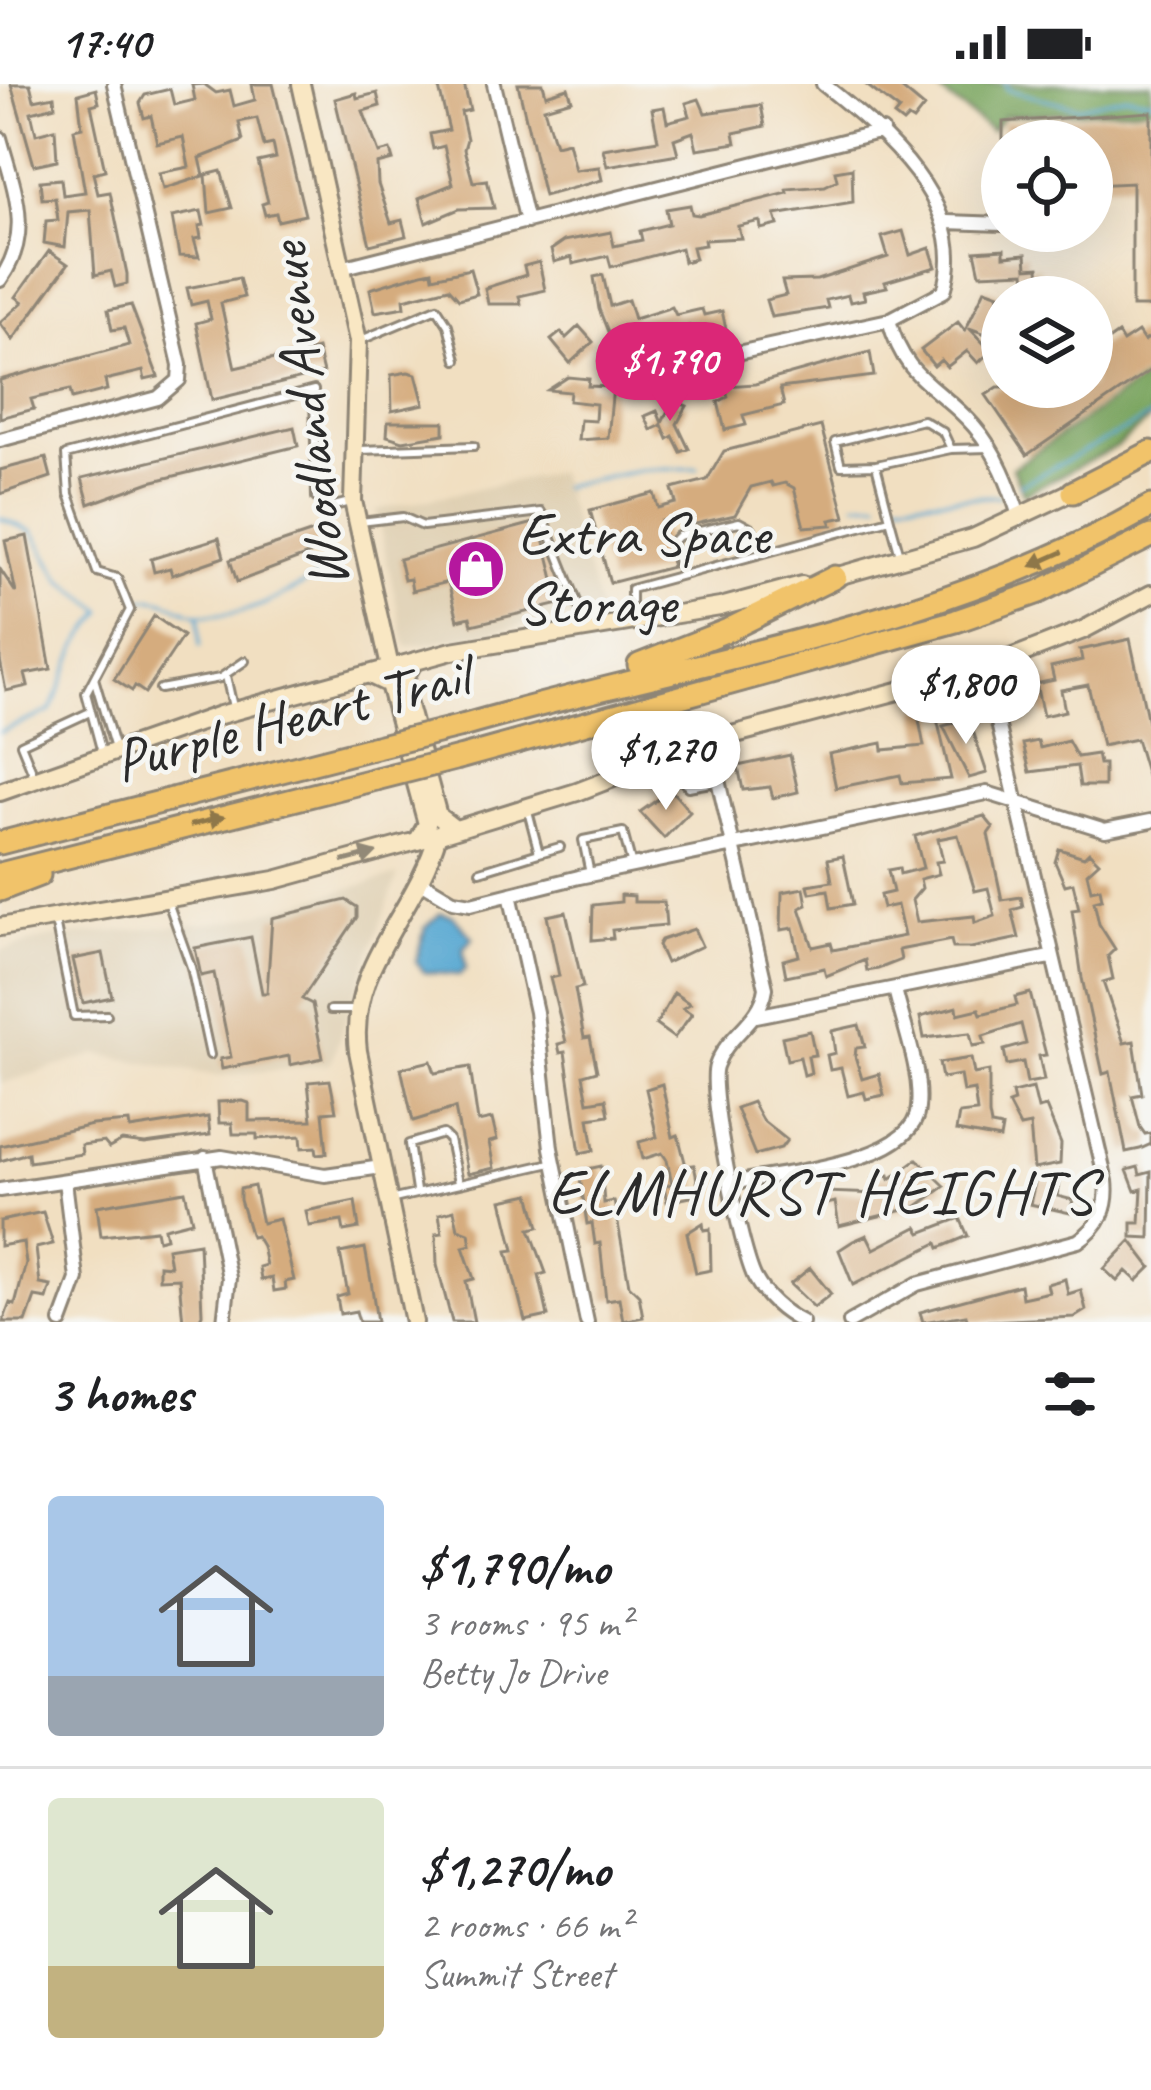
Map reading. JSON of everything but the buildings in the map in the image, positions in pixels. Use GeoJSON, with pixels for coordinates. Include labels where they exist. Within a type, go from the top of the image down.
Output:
{"type":"FeatureCollection","features":[{"type":"Feature","properties":{"kind":"highway"},"geometry":{"type":"LineString","coordinates":[[1073,492],[1151,448]]}},
{"type":"Feature","properties":{"kind":"highway","name":"Purple Heart Trail"},"geometry":{"type":"LineString","coordinates":[[0,843],[948,597],[1033,566],[1151,506]]}},
{"type":"Feature","properties":{"kind":"highway","name":"Purple Heart Trail"},"geometry":{"type":"LineString","coordinates":[[0,874],[459,758],[956,621],[1039,592],[1151,536]]}},
{"type":"Feature","properties":{"kind":"highway"},"geometry":{"type":"LineString","coordinates":[[589,689],[835,577]]}},
{"type":"Feature","properties":{"kind":"highway"},"geometry":{"type":"LineString","coordinates":[[0,890],[94,850]]}},
{"type":"Feature","properties":{"kind":"main road","name":"Woodland Avenue"},"geometry":{"type":"LineString","coordinates":[[301,84],[358,341],[353,501],[391,668]]}},
{"type":"Feature","properties":{"kind":"main road"},"geometry":{"type":"LineString","coordinates":[[0,792],[109,751],[367,674],[631,624],[835,577],[1020,519],[1073,492]]}},
{"type":"Feature","properties":{"kind":"main road"},"geometry":{"type":"LineString","coordinates":[[1131,605],[1151,585]]}},
{"type":"Feature","properties":{"kind":"main road"},"geometry":{"type":"LineString","coordinates":[[0,927],[275,880],[417,841],[527,808],[709,741],[986,668],[1151,594]]}},
{"type":"Feature","properties":{"kind":"main road"},"geometry":{"type":"LineString","coordinates":[[414,662],[402,683],[438,816],[447,831]]}},
{"type":"Feature","properties":{"kind":"main road"},"geometry":{"type":"LineString","coordinates":[[367,674],[389,683],[428,824],[417,841]]}},
{"type":"Feature","properties":{"kind":"main road"},"geometry":{"type":"LineString","coordinates":[[414,1322],[358,1051],[358,1010],[382,948],[423,883],[447,831]]}},
{"type":"Feature","properties":{"kind":"street"},"geometry":{"type":"LineString","coordinates":[[0,440],[158,398],[176,388],[180,365],[114,84]]}},
{"type":"Feature","properties":{"kind":"street"},"geometry":{"type":"LineString","coordinates":[[494,84],[527,222]]}},
{"type":"Feature","properties":{"kind":"street"},"geometry":{"type":"LineString","coordinates":[[632,376],[889,320],[944,291],[952,266],[947,222],[882,130],[823,84]]}},
{"type":"Feature","properties":{"kind":"street"},"geometry":{"type":"LineString","coordinates":[[345,267],[882,130]]}},
{"type":"Feature","properties":{"kind":"street"},"geometry":{"type":"LineString","coordinates":[[0,138],[21,216],[14,261],[0,280]]}},
{"type":"Feature","properties":{"kind":"street"},"geometry":{"type":"LineString","coordinates":[[947,222],[981,223]]}},
{"type":"Feature","properties":{"kind":"street"},"geometry":{"type":"LineString","coordinates":[[889,320],[897,352],[911,372],[974,426],[989,448],[1020,519]]}},
{"type":"Feature","properties":{"kind":"street"},"geometry":{"type":"LineString","coordinates":[[850,1322],[917,1284],[1069,1244],[1098,1223],[1106,1204],[1106,1181],[986,668]]}},
{"type":"Feature","properties":{"kind":"street"},"geometry":{"type":"LineString","coordinates":[[709,741],[765,978],[765,997],[756,1016],[724,1051],[713,1079],[755,1278],[780,1309],[802,1322]]}},
{"type":"Feature","properties":{"kind":"street"},"geometry":{"type":"LineString","coordinates":[[423,883],[461,904],[998,793],[1105,830],[1151,821]]}},
{"type":"Feature","properties":{"kind":"street"},"geometry":{"type":"LineString","coordinates":[[510,894],[536,1012],[554,1162],[587,1322]]}},
{"type":"Feature","properties":{"kind":"street"},"geometry":{"type":"LineString","coordinates":[[756,1016],[1050,957]]}},
{"type":"Feature","properties":{"kind":"street"},"geometry":{"type":"LineString","coordinates":[[732,1183],[885,1150],[909,1133],[919,1103],[895,989]]}},
{"type":"Feature","properties":{"kind":"street"},"geometry":{"type":"LineString","coordinates":[[0,1190],[206,1158],[242,1157],[325,1175],[382,1167]]}},
{"type":"Feature","properties":{"kind":"street"},"geometry":{"type":"LineString","coordinates":[[206,1158],[229,1278],[224,1322]]}},
{"type":"Feature","properties":{"kind":"street"},"geometry":{"type":"LineString","coordinates":[[61,1322],[77,1279],[64,1180]]}},
{"type":"Feature","properties":{"kind":"lane"},"geometry":{"type":"LineString","coordinates":[[358,341],[437,308],[448,325],[457,360]]}},
{"type":"Feature","properties":{"kind":"lane"},"geometry":{"type":"LineString","coordinates":[[109,751],[86,693],[130,610],[117,578],[97,572],[69,494],[66,454],[314,390],[316,498],[330,507],[353,501]]}},
{"type":"Feature","properties":{"kind":"lane"},"geometry":{"type":"LineString","coordinates":[[951,449],[944,432],[923,420],[836,442],[841,466],[876,466],[951,449],[989,448]]}},
{"type":"Feature","properties":{"kind":"lane"},"geometry":{"type":"LineString","coordinates":[[351,450],[474,446]]}},
{"type":"Feature","properties":{"kind":"lane"},"geometry":{"type":"LineString","coordinates":[[876,466],[901,558]]}},
{"type":"Feature","properties":{"kind":"lane"},"geometry":{"type":"LineString","coordinates":[[357,522],[403,517],[423,526],[542,512],[588,630]]}},
{"type":"Feature","properties":{"kind":"lane"},"geometry":{"type":"LineString","coordinates":[[631,624],[631,589],[760,550],[890,519]]}},
{"type":"Feature","properties":{"kind":"lane"},"geometry":{"type":"LineString","coordinates":[[681,572],[672,542],[678,536],[739,522],[752,529],[760,550]]}},
{"type":"Feature","properties":{"kind":"lane"},"geometry":{"type":"LineString","coordinates":[[160,689],[226,676],[245,661]]}},
{"type":"Feature","properties":{"kind":"lane"},"geometry":{"type":"LineString","coordinates":[[226,676],[234,711]]}},
{"type":"Feature","properties":{"kind":"lane"},"geometry":{"type":"LineString","coordinates":[[94,678],[109,751]]}},
{"type":"Feature","properties":{"kind":"lane"},"geometry":{"type":"LineString","coordinates":[[36,779],[21,744],[90,712]]}},
{"type":"Feature","properties":{"kind":"lane"},"geometry":{"type":"LineString","coordinates":[[664,758],[688,787],[721,782]]}},
{"type":"Feature","properties":{"kind":"lane"},"geometry":{"type":"LineString","coordinates":[[527,808],[539,853]]}},
{"type":"Feature","properties":{"kind":"lane"},"geometry":{"type":"LineString","coordinates":[[590,874],[583,840],[623,832],[632,866]]}},
{"type":"Feature","properties":{"kind":"lane"},"geometry":{"type":"LineString","coordinates":[[481,872],[560,847]]}},
{"type":"Feature","properties":{"kind":"lane"},"geometry":{"type":"LineString","coordinates":[[167,900],[191,967],[210,1055]]}},
{"type":"Feature","properties":{"kind":"lane"},"geometry":{"type":"LineString","coordinates":[[55,917],[74,1016],[107,1015]]}},
{"type":"Feature","properties":{"kind":"lane"},"geometry":{"type":"LineString","coordinates":[[365,937],[382,948]]}},
{"type":"Feature","properties":{"kind":"lane"},"geometry":{"type":"LineString","coordinates":[[330,1010],[358,1010]]}},
{"type":"Feature","properties":{"kind":"lane"},"geometry":{"type":"LineString","coordinates":[[416,1191],[409,1144],[414,1138],[443,1134],[449,1140],[458,1183]]}},
{"type":"Feature","properties":{"kind":"lane"},"geometry":{"type":"LineString","coordinates":[[389,1200],[554,1162]]}},
{"type":"Feature","properties":{"kind":"shaded area"},"geometry":{"type":"Polygon","coordinates":[[[558,472],[600,612],[406,647],[376,510],[558,472]]]}},
{"type":"Feature","properties":{"kind":"shaded area"},"geometry":{"type":"Polygon","coordinates":[[[398,875],[330,1064],[218,1076],[97,1054],[0,1084],[0,951],[53,937],[233,921],[398,875]]]}},
{"type":"Feature","properties":{"kind":"green space"},"geometry":{"type":"Polygon","coordinates":[[[930,84],[1151,84],[1151,108],[1004,116],[981,123],[930,84]]]}},
{"type":"Feature","properties":{"kind":"green space"},"geometry":{"type":"Polygon","coordinates":[[[1151,374],[1151,418],[1116,447],[1024,494],[1012,468],[1101,408],[1113,408],[1113,400],[1151,374]]]}},
{"type":"Feature","properties":{"kind":"water"},"geometry":{"type":"Polygon","coordinates":[[[441,913],[453,916],[473,938],[463,948],[466,968],[460,975],[424,972],[416,962],[425,928],[441,913]]]}},
{"type":"Feature","properties":{"kind":"waterway"},"geometry":{"type":"LineString","coordinates":[[1005,84],[1008,90],[1078,107],[1127,96],[1151,100]]}},
{"type":"Feature","properties":{"kind":"waterway"},"geometry":{"type":"LineString","coordinates":[[1020,485],[1151,416]]}},
{"type":"Feature","properties":{"kind":"waterway"},"geometry":{"type":"LineString","coordinates":[[562,486],[643,470],[698,468]]}},
{"type":"Feature","properties":{"kind":"waterway"},"geometry":{"type":"LineString","coordinates":[[897,501],[999,496]]}},
{"type":"Feature","properties":{"kind":"waterway"},"geometry":{"type":"LineString","coordinates":[[856,503],[879,502]]}},
{"type":"Feature","properties":{"kind":"waterway"},"geometry":{"type":"LineString","coordinates":[[0,518],[33,532],[61,579],[103,611],[78,645],[51,711],[0,732]]}},
{"type":"Feature","properties":{"kind":"waterway"},"geometry":{"type":"LineString","coordinates":[[141,600],[158,600],[204,615],[241,612],[344,562]]}},
{"type":"Feature","properties":{"kind":"waterway"},"geometry":{"type":"LineString","coordinates":[[199,617],[200,646]]}},
{"type":"Feature","properties":{"kind":"place","name":"Extra Space Storage"},"geometry":{"type":"Point","coordinates":[476,569]}},
{"type":"Feature","properties":{"kind":"district","name":"ELMHURST HEIGHTS"},"geometry":{"type":"Point","coordinates":[822,1192]}}]}
